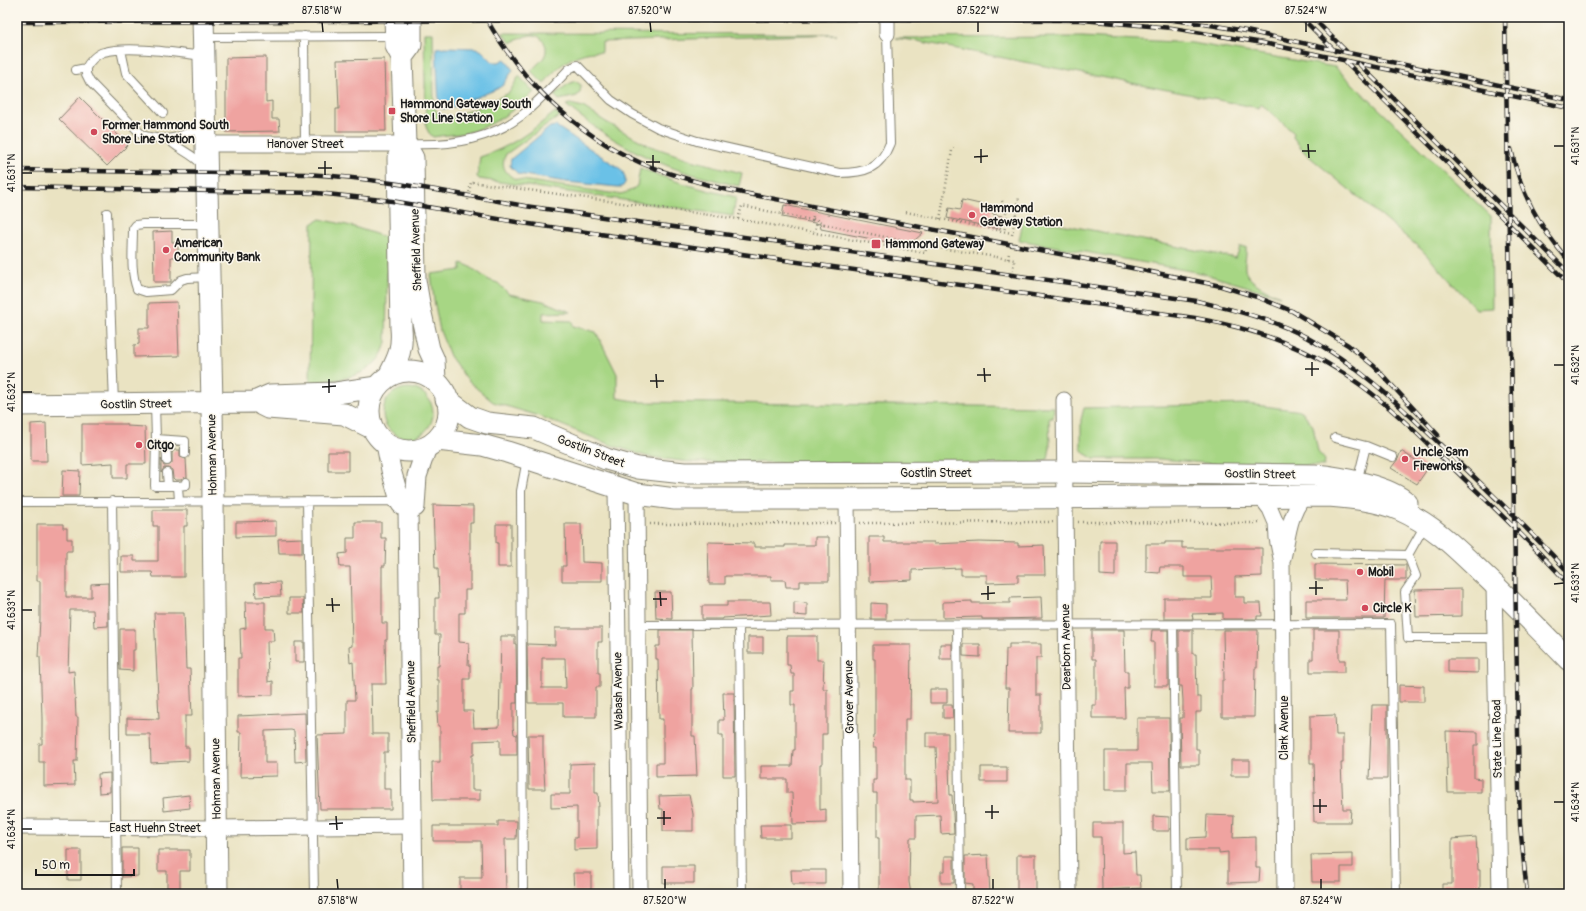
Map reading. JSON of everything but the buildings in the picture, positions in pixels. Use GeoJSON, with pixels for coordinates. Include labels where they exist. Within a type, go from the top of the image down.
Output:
{"type":"FeatureCollection","features":[{"type":"Feature","properties":{"kind":"main road","name":"Sheffield Avenue"},"geometry":{"type":"LineString","coordinates":[[402,57],[411,45],[411,17]]}},
{"type":"Feature","properties":{"kind":"main road","name":"Sheffield Avenue"},"geometry":{"type":"LineString","coordinates":[[395,26],[396,46],[402,57],[405,144],[413,158],[415,280],[434,370]]}},
{"type":"Feature","properties":{"kind":"main road","name":"Hohman Avenue"},"geometry":{"type":"LineString","coordinates":[[203,37],[212,403],[217,894]]}},
{"type":"Feature","properties":{"kind":"main road","name":"Sheffield Avenue"},"geometry":{"type":"LineString","coordinates":[[383,382],[401,352],[398,158],[405,144]]}},
{"type":"Feature","properties":{"kind":"main road"},"geometry":{"type":"LineString","coordinates":[[434,370],[449,409],[448,420],[444,431],[432,443],[417,450],[406,451],[395,449],[386,444],[372,428],[370,420],[370,402],[383,382],[400,372],[412,371],[424,374],[434,370]]}},
{"type":"Feature","properties":{"kind":"main road"},"geometry":{"type":"LineString","coordinates":[[434,370],[466,400],[479,409],[492,414],[514,419],[534,428]]}},
{"type":"Feature","properties":{"kind":"main road","name":"Gostlin Street"},"geometry":{"type":"LineString","coordinates":[[17,405],[254,402],[270,395],[336,393],[383,382]]}},
{"type":"Feature","properties":{"kind":"main road","name":"Gostlin Street"},"geometry":{"type":"LineString","coordinates":[[446,399],[470,417],[487,423],[534,428],[606,459],[638,468],[684,473],[1065,472],[1333,476],[1384,489],[1405,501],[1426,524]]}},
{"type":"Feature","properties":{"kind":"main road","name":"Gostlin Street"},"geometry":{"type":"LineString","coordinates":[[254,402],[268,408],[344,414],[372,428]]}},
{"type":"Feature","properties":{"kind":"main road","name":"Gostlin Street"},"geometry":{"type":"LineString","coordinates":[[432,443],[482,445],[637,494],[675,499],[1304,496],[1341,497],[1379,503],[1399,509],[1426,524],[1445,538],[1569,660]]}},
{"type":"Feature","properties":{"kind":"street"},"geometry":{"type":"LineString","coordinates":[[887,17],[887,34]]}},
{"type":"Feature","properties":{"kind":"street","name":"Hanover Street"},"geometry":{"type":"LineString","coordinates":[[205,134],[306,144],[405,144]]}},
{"type":"Feature","properties":{"kind":"street","name":"Dearborn Avenue"},"geometry":{"type":"LineString","coordinates":[[1064,400],[1069,894]]}},
{"type":"Feature","properties":{"kind":"street","name":"Sheffield Avenue"},"geometry":{"type":"LineString","coordinates":[[413,894],[408,510],[415,507],[417,476],[432,443]]}},
{"type":"Feature","properties":{"kind":"street"},"geometry":{"type":"LineString","coordinates":[[386,444],[391,470],[401,504],[408,510]]}},
{"type":"Feature","properties":{"kind":"street","name":"Wabash Avenue"},"geometry":{"type":"LineString","coordinates":[[616,488],[621,894]]}},
{"type":"Feature","properties":{"kind":"street","name":"Wabash Avenue"},"geometry":{"type":"LineString","coordinates":[[637,494],[640,894]]}},
{"type":"Feature","properties":{"kind":"street","name":"Clark Avenue"},"geometry":{"type":"LineString","coordinates":[[1260,496],[1270,509],[1276,523],[1277,538],[1282,563],[1285,894]]}},
{"type":"Feature","properties":{"kind":"street","name":"Clark Avenue"},"geometry":{"type":"LineString","coordinates":[[1282,563],[1288,538],[1289,523],[1296,507],[1304,496]]}},
{"type":"Feature","properties":{"kind":"street","name":"Grover Avenue"},"geometry":{"type":"LineString","coordinates":[[847,499],[851,894]]}},
{"type":"Feature","properties":{"kind":"street","name":"State Line Road"},"geometry":{"type":"LineString","coordinates":[[1494,585],[1500,894]]}},
{"type":"Feature","properties":{"kind":"street","name":"East Huehn Street"},"geometry":{"type":"LineString","coordinates":[[17,827],[216,828],[413,826]]}},
{"type":"Feature","properties":{"kind":"lane"},"geometry":{"type":"LineString","coordinates":[[205,134],[169,139],[153,138],[142,135],[90,82],[86,74],[86,68],[95,57],[103,52],[203,37],[304,36],[395,26]]}},
{"type":"Feature","properties":{"kind":"lane"},"geometry":{"type":"LineString","coordinates":[[405,144],[429,145],[457,142],[477,138],[490,133],[520,116],[569,69],[577,65],[611,100],[632,114],[658,128],[697,141],[839,173],[862,172],[872,168],[879,162],[886,153],[890,143],[887,34]]}},
{"type":"Feature","properties":{"kind":"lane"},"geometry":{"type":"LineString","coordinates":[[304,36],[306,144]]}},
{"type":"Feature","properties":{"kind":"lane"},"geometry":{"type":"LineString","coordinates":[[120,50],[126,73],[164,113]]}},
{"type":"Feature","properties":{"kind":"lane"},"geometry":{"type":"LineString","coordinates":[[76,70],[86,68]]}},
{"type":"Feature","properties":{"kind":"lane"},"geometry":{"type":"LineString","coordinates":[[169,139],[170,142],[188,152],[199,161],[206,171]]}},
{"type":"Feature","properties":{"kind":"lane"},"geometry":{"type":"LineString","coordinates":[[107,213],[114,404]]}},
{"type":"Feature","properties":{"kind":"lane"},"geometry":{"type":"LineString","coordinates":[[208,224],[136,225],[133,229],[132,260],[134,281],[137,289],[146,292],[171,290],[181,280],[187,278],[209,278]]}},
{"type":"Feature","properties":{"kind":"lane"},"geometry":{"type":"LineString","coordinates":[[155,403],[155,486],[186,486],[186,482]]}},
{"type":"Feature","properties":{"kind":"lane"},"geometry":{"type":"LineString","coordinates":[[1335,438],[1366,446],[1393,457]]}},
{"type":"Feature","properties":{"kind":"lane"},"geometry":{"type":"LineString","coordinates":[[156,440],[185,441],[186,454]]}},
{"type":"Feature","properties":{"kind":"lane"},"geometry":{"type":"LineString","coordinates":[[166,440],[167,461]]}},
{"type":"Feature","properties":{"kind":"lane"},"geometry":{"type":"LineString","coordinates":[[1357,482],[1366,446]]}},
{"type":"Feature","properties":{"kind":"lane"},"geometry":{"type":"LineString","coordinates":[[523,894],[521,492],[527,459]]}},
{"type":"Feature","properties":{"kind":"lane"},"geometry":{"type":"LineString","coordinates":[[167,473],[168,486]]}},
{"type":"Feature","properties":{"kind":"lane"},"geometry":{"type":"LineString","coordinates":[[178,486],[179,501]]}},
{"type":"Feature","properties":{"kind":"lane"},"geometry":{"type":"LineString","coordinates":[[112,501],[117,894]]}},
{"type":"Feature","properties":{"kind":"lane"},"geometry":{"type":"LineString","coordinates":[[308,501],[314,894]]}},
{"type":"Feature","properties":{"kind":"lane"},"geometry":{"type":"LineString","coordinates":[[17,502],[389,501],[408,510]]}},
{"type":"Feature","properties":{"kind":"lane"},"geometry":{"type":"LineString","coordinates":[[1408,555],[1426,524]]}},
{"type":"Feature","properties":{"kind":"lane"},"geometry":{"type":"LineString","coordinates":[[1316,553],[1408,555]]}},
{"type":"Feature","properties":{"kind":"lane"},"geometry":{"type":"LineString","coordinates":[[1408,555],[1416,576],[1405,592],[1408,638],[1495,638]]}},
{"type":"Feature","properties":{"kind":"lane"},"geometry":{"type":"LineString","coordinates":[[638,625],[1391,624],[1396,894]]}},
{"type":"Feature","properties":{"kind":"lane"},"geometry":{"type":"LineString","coordinates":[[739,625],[742,894]]}},
{"type":"Feature","properties":{"kind":"lane"},"geometry":{"type":"LineString","coordinates":[[957,625],[960,894]]}},
{"type":"Feature","properties":{"kind":"lane"},"geometry":{"type":"LineString","coordinates":[[1173,625],[1177,894]]}},
{"type":"Feature","properties":{"kind":"path"},"geometry":{"type":"LineString","coordinates":[[940,219],[953,145]]}},
{"type":"Feature","properties":{"kind":"path"},"geometry":{"type":"LineString","coordinates":[[468,200],[471,182],[738,219],[925,253],[927,246]]}},
{"type":"Feature","properties":{"kind":"path"},"geometry":{"type":"LineString","coordinates":[[906,212],[1012,234],[1019,197]]}},
{"type":"Feature","properties":{"kind":"path"},"geometry":{"type":"LineString","coordinates":[[1002,201],[1007,216],[1004,232]]}},
{"type":"Feature","properties":{"kind":"path"},"geometry":{"type":"LineString","coordinates":[[738,219],[742,206],[813,218],[818,220],[815,232]]}},
{"type":"Feature","properties":{"kind":"path"},"geometry":{"type":"LineString","coordinates":[[813,218],[824,224],[927,246],[1015,260],[1010,279]]}},
{"type":"Feature","properties":{"kind":"path"},"geometry":{"type":"LineString","coordinates":[[1008,259],[1009,253]]}},
{"type":"Feature","properties":{"kind":"path"},"geometry":{"type":"LineString","coordinates":[[858,523],[1056,522]]}},
{"type":"Feature","properties":{"kind":"path"},"geometry":{"type":"LineString","coordinates":[[1074,522],[1264,523]]}},
{"type":"Feature","properties":{"kind":"path"},"geometry":{"type":"LineString","coordinates":[[645,524],[838,523]]}},
{"type":"Feature","properties":{"kind":"green space"},"geometry":{"type":"Polygon","coordinates":[[[424,33],[433,33],[434,107],[439,115],[445,119],[477,108],[509,93],[519,76],[534,92],[511,112],[493,123],[475,131],[433,137],[426,127],[424,33]]]}},
{"type":"Feature","properties":{"kind":"green space"},"geometry":{"type":"Polygon","coordinates":[[[502,33],[837,34],[602,42],[602,52],[585,53],[569,60],[555,71],[544,84],[531,71],[543,59],[546,53],[545,45],[542,39],[535,35],[531,35],[511,43],[502,33]]]}},
{"type":"Feature","properties":{"kind":"green space"},"geometry":{"type":"Polygon","coordinates":[[[1082,37],[1192,43],[1335,67],[1491,216],[1492,308],[1476,309],[1422,250],[1305,153],[1293,137],[1294,133],[1261,104],[1259,108],[917,41],[895,38],[1082,37]]]}},
{"type":"Feature","properties":{"kind":"green space"},"geometry":{"type":"Polygon","coordinates":[[[575,81],[581,85],[580,92],[577,96],[559,100],[554,95],[567,85],[575,81]]]}},
{"type":"Feature","properties":{"kind":"green space"},"geometry":{"type":"Polygon","coordinates":[[[570,104],[583,107],[606,122],[650,146],[695,161],[742,173],[739,186],[685,172],[641,154],[614,140],[589,123],[566,105],[570,104]]]}},
{"type":"Feature","properties":{"kind":"green space"},"geometry":{"type":"Polygon","coordinates":[[[555,112],[560,116],[506,154],[503,162],[504,169],[515,179],[619,194],[628,192],[637,186],[640,168],[688,185],[736,197],[733,216],[479,179],[477,177],[480,157],[501,149],[520,138],[555,112]]]}},
{"type":"Feature","properties":{"kind":"green space"},"geometry":{"type":"Polygon","coordinates":[[[1024,217],[1236,258],[1240,247],[1246,247],[1245,269],[1247,274],[1260,286],[1280,296],[1201,273],[1019,240],[1024,217]]]}},
{"type":"Feature","properties":{"kind":"green space"},"geometry":{"type":"Polygon","coordinates":[[[320,219],[351,226],[388,238],[386,342],[382,354],[367,370],[346,378],[310,383],[312,224],[320,219]]]}},
{"type":"Feature","properties":{"kind":"green space"},"geometry":{"type":"Polygon","coordinates":[[[461,263],[469,266],[489,280],[498,283],[509,294],[543,301],[571,312],[543,313],[543,320],[572,321],[573,326],[596,332],[617,374],[617,398],[641,402],[1054,407],[1053,418],[1049,418],[1050,447],[1048,459],[1035,464],[690,462],[649,457],[611,445],[542,417],[493,402],[468,381],[450,356],[440,331],[431,274],[461,270],[461,263]]]}},
{"type":"Feature","properties":{"kind":"green space"},"geometry":{"type":"Polygon","coordinates":[[[408,388],[417,390],[428,399],[433,413],[431,422],[422,433],[408,438],[399,436],[388,427],[383,413],[385,404],[394,393],[408,388]]]}},
{"type":"Feature","properties":{"kind":"green space"},"geometry":{"type":"Polygon","coordinates":[[[1248,404],[1302,411],[1313,426],[1318,452],[1325,460],[1324,466],[1226,465],[1160,459],[1094,459],[1084,453],[1081,448],[1081,420],[1084,408],[1248,404]]]}},
{"type":"Feature","properties":{"kind":"water"},"geometry":{"type":"Polygon","coordinates":[[[436,48],[476,48],[482,51],[493,62],[499,62],[505,59],[513,70],[503,85],[497,89],[453,107],[442,109],[439,106],[436,48]]]}},
{"type":"Feature","properties":{"kind":"water"},"geometry":{"type":"Polygon","coordinates":[[[556,126],[622,170],[625,177],[625,183],[622,187],[566,182],[518,174],[510,166],[511,159],[550,127],[556,126]]]}},
{"type":"Feature","properties":{"kind":"railway"},"geometry":{"type":"LineString","coordinates":[[1148,17],[1246,31],[1569,100]]}},
{"type":"Feature","properties":{"kind":"railway"},"geometry":{"type":"LineString","coordinates":[[1301,17],[1335,51]]}},
{"type":"Feature","properties":{"kind":"railway"},"geometry":{"type":"LineString","coordinates":[[1312,17],[1348,53]]}},
{"type":"Feature","properties":{"kind":"railway"},"geometry":{"type":"LineString","coordinates":[[1505,17],[1519,788],[1520,824],[1527,894]]}},
{"type":"Feature","properties":{"kind":"railway"},"geometry":{"type":"LineString","coordinates":[[486,18],[516,63],[533,84],[552,103],[572,121],[594,137],[641,163],[671,174],[723,189],[1221,286],[1257,297],[1292,311],[1348,345],[1374,366],[1438,435]]}},
{"type":"Feature","properties":{"kind":"railway"},"geometry":{"type":"LineString","coordinates":[[17,22],[887,19],[1082,20],[1172,28],[1263,43],[1569,108]]}},
{"type":"Feature","properties":{"kind":"railway"},"geometry":{"type":"LineString","coordinates":[[1345,61],[1569,284]]}},
{"type":"Feature","properties":{"kind":"railway"},"geometry":{"type":"LineString","coordinates":[[1358,63],[1569,273]]}},
{"type":"Feature","properties":{"kind":"railway"},"geometry":{"type":"LineString","coordinates":[[1511,149],[1520,181],[1532,209],[1558,248],[1569,261]]}},
{"type":"Feature","properties":{"kind":"railway"},"geometry":{"type":"LineString","coordinates":[[17,170],[306,174],[361,179],[525,206],[1197,301],[1225,308],[1280,325],[1306,337],[1345,361],[1397,404],[1478,480],[1569,573]]}},
{"type":"Feature","properties":{"kind":"railway"},"geometry":{"type":"LineString","coordinates":[[17,187],[317,193],[392,201],[522,223],[1195,318],[1240,328],[1261,334],[1303,351],[1343,373],[1374,395],[1409,426],[1498,512],[1569,585]]}},
{"type":"Feature","properties":{"kind":"place","name":"Hammond Gateway South Shore Line Station"},"geometry":{"type":"Point","coordinates":[392,111]}},
{"type":"Feature","properties":{"kind":"place","name":"Former Hammond South Shore Line Station"},"geometry":{"type":"Point","coordinates":[94,132]}},
{"type":"Feature","properties":{"kind":"place","name":"Hammond Gateway Station"},"geometry":{"type":"Point","coordinates":[972,215]}},
{"type":"Feature","properties":{"kind":"place","name":"Hammond Gateway"},"geometry":{"type":"Point","coordinates":[876,244]}},
{"type":"Feature","properties":{"kind":"place","name":"American Community Bank"},"geometry":{"type":"Point","coordinates":[166,250]}},
{"type":"Feature","properties":{"kind":"place","name":"Citgo"},"geometry":{"type":"Point","coordinates":[139,445]}},
{"type":"Feature","properties":{"kind":"place","name":"Uncle Sam Fireworks"},"geometry":{"type":"Point","coordinates":[1405,459]}},
{"type":"Feature","properties":{"kind":"place","name":"Mobil"},"geometry":{"type":"Point","coordinates":[1360,572]}},
{"type":"Feature","properties":{"kind":"place","name":"Circle K"},"geometry":{"type":"Point","coordinates":[1365,608]}}]}
